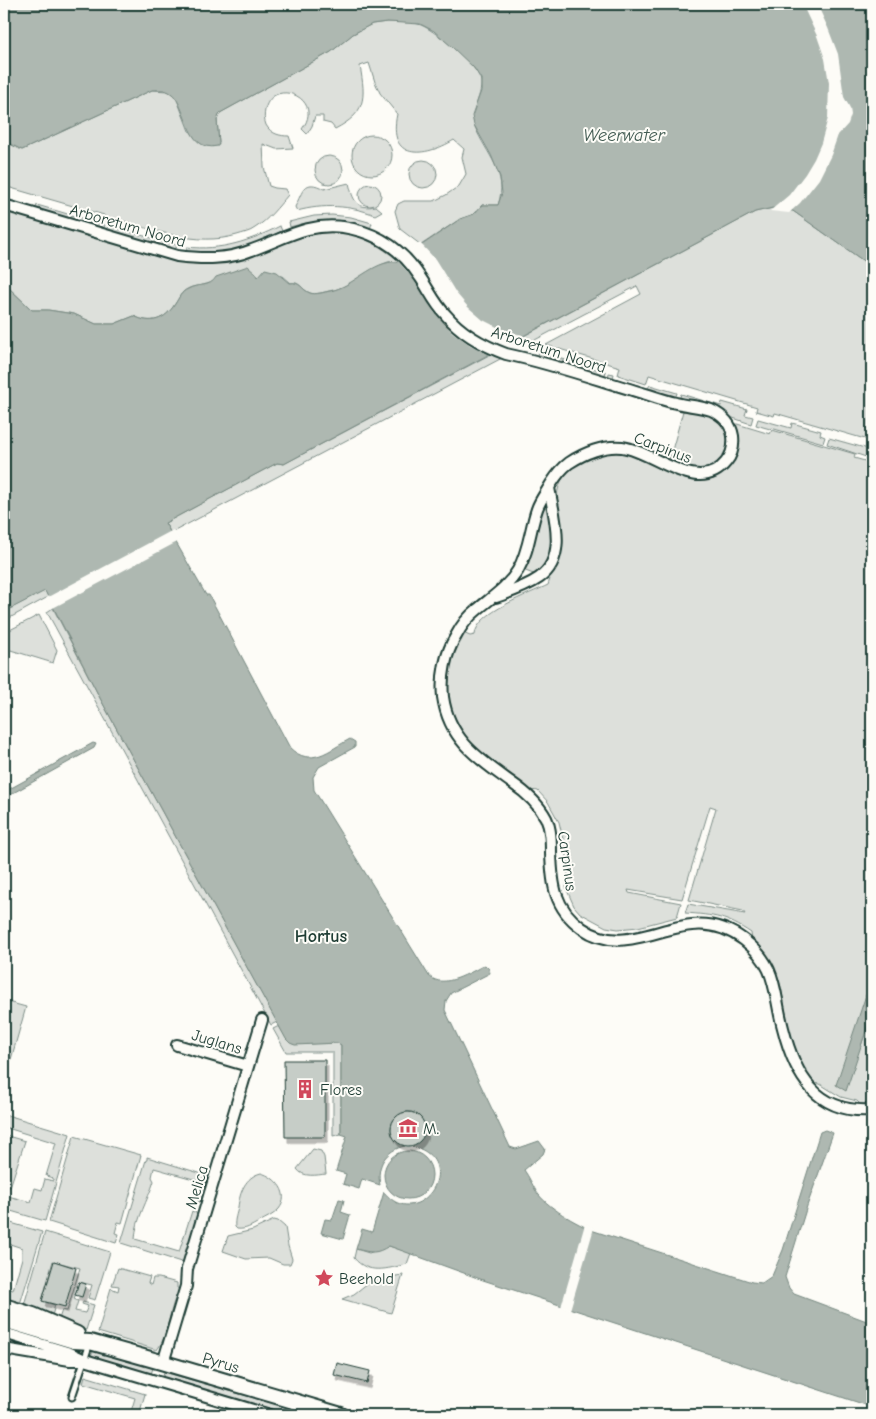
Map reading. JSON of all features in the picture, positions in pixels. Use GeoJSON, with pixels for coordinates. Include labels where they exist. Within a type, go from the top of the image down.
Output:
{"type":"FeatureCollection","features":[{"type":"Feature","properties":{"kind":"street","name":"Arboretum Noord"},"geometry":{"type":"LineString","coordinates":[[4,205],[177,256],[202,259],[227,257],[252,251],[301,230],[327,226],[354,229],[377,237],[407,260],[422,279],[438,307],[457,326],[488,348],[676,403],[713,411],[722,417]]}},
{"type":"Feature","properties":{"kind":"street","name":"Carpinus"},"geometry":{"type":"LineString","coordinates":[[495,597],[517,572],[527,548],[540,502],[560,471],[571,462],[601,448],[611,447],[637,450],[659,462],[690,474],[699,475],[716,471],[730,458],[733,448],[732,431],[722,417]]}},
{"type":"Feature","properties":{"kind":"street","name":"Carpinus"},"geometry":{"type":"LineString","coordinates":[[549,488],[557,534],[556,554],[553,562],[538,578],[495,597],[475,610],[451,644],[442,688],[445,708],[454,730],[463,744],[526,793],[540,809],[550,830],[554,890],[565,910],[583,929],[597,936],[618,940],[639,938],[692,924],[710,925],[736,934],[756,950],[772,976],[783,1028],[803,1079],[812,1091],[821,1098],[842,1108],[872,1110]]}},
{"type":"Feature","properties":{"kind":"street","name":"Melica"},"geometry":{"type":"LineString","coordinates":[[163,1363],[186,1286],[187,1269],[262,1020]]}},
{"type":"Feature","properties":{"kind":"street","name":"Juglans"},"geometry":{"type":"LineString","coordinates":[[177,1045],[248,1066]]}},
{"type":"Feature","properties":{"kind":"street","name":"Pyrus"},"geometry":{"type":"LineString","coordinates":[[4,1306],[77,1334],[90,1342]]}},
{"type":"Feature","properties":{"kind":"street","name":"Pyrus"},"geometry":{"type":"LineString","coordinates":[[4,1320],[74,1341],[90,1342],[342,1415]]}},
{"type":"Feature","properties":{"kind":"street"},"geometry":{"type":"LineString","coordinates":[[4,1333],[70,1353],[84,1360],[270,1415]]}},
{"type":"Feature","properties":{"kind":"street"},"geometry":{"type":"LineString","coordinates":[[4,1348],[70,1360],[84,1360]]}},
{"type":"Feature","properties":{"kind":"lane"},"geometry":{"type":"LineString","coordinates":[[72,1397],[90,1342]]}},
{"type":"Feature","properties":{"kind":"shaded area"},"geometry":{"type":"Polygon","coordinates":[[[387,22],[413,23],[428,29],[466,59],[479,75],[481,88],[474,115],[475,127],[495,164],[501,183],[498,205],[482,205],[475,214],[460,219],[421,245],[400,229],[395,211],[398,204],[404,201],[434,201],[459,186],[466,174],[462,157],[464,149],[454,140],[443,146],[420,152],[403,148],[397,140],[395,129],[397,114],[380,93],[369,63],[360,66],[363,96],[358,111],[353,117],[335,129],[331,124],[323,122],[323,116],[315,116],[307,134],[302,129],[308,118],[307,108],[303,100],[295,95],[286,93],[277,94],[270,100],[265,110],[266,125],[270,131],[276,134],[289,136],[293,148],[276,149],[263,144],[264,167],[269,186],[285,189],[288,195],[264,221],[246,232],[222,238],[206,239],[176,236],[116,219],[115,223],[103,219],[104,215],[4,186],[4,141],[22,150],[152,90],[168,91],[176,97],[189,131],[219,143],[217,119],[220,113],[331,52],[353,34],[372,24],[387,22]]]}},
{"type":"Feature","properties":{"kind":"shaded area"},"geometry":{"type":"Polygon","coordinates":[[[376,135],[383,138],[389,144],[392,155],[391,163],[383,172],[376,175],[368,175],[361,172],[353,163],[352,151],[355,144],[364,136],[376,135]]]}},
{"type":"Feature","properties":{"kind":"shaded area"},"geometry":{"type":"Polygon","coordinates":[[[329,156],[339,160],[343,170],[339,180],[329,184],[319,180],[315,170],[319,160],[329,156]]]}},
{"type":"Feature","properties":{"kind":"shaded area"},"geometry":{"type":"Polygon","coordinates":[[[423,160],[433,164],[437,174],[433,184],[423,188],[413,184],[409,174],[413,164],[423,160]]]}},
{"type":"Feature","properties":{"kind":"shaded area"},"geometry":{"type":"Polygon","coordinates":[[[349,183],[356,202],[369,207],[376,206],[382,211],[375,215],[346,207],[317,207],[297,211],[295,207],[302,191],[308,186],[312,185],[324,189],[349,183]]]}},
{"type":"Feature","properties":{"kind":"shaded area"},"geometry":{"type":"Polygon","coordinates":[[[370,184],[378,187],[381,195],[378,203],[370,206],[362,203],[359,195],[362,187],[370,184]]]}},
{"type":"Feature","properties":{"kind":"shaded area"},"geometry":{"type":"Polygon","coordinates":[[[37,205],[105,225],[103,230],[35,210],[37,205]]]}},
{"type":"Feature","properties":{"kind":"shaded area"},"geometry":{"type":"Polygon","coordinates":[[[773,208],[793,211],[872,267],[872,441],[775,413],[774,416],[756,411],[757,407],[649,375],[646,384],[618,375],[620,367],[546,345],[641,294],[637,286],[533,341],[522,337],[755,212],[773,208]]]}},
{"type":"Feature","properties":{"kind":"shaded area"},"geometry":{"type":"Polygon","coordinates":[[[4,211],[187,263],[210,264],[225,262],[297,236],[330,231],[363,238],[380,247],[399,261],[380,265],[345,286],[317,294],[307,292],[299,284],[291,283],[283,276],[214,281],[191,287],[184,291],[167,314],[157,319],[146,320],[134,316],[114,324],[96,324],[74,314],[48,310],[32,310],[9,288],[4,286],[4,211]]]}},
{"type":"Feature","properties":{"kind":"shaded area"},"geometry":{"type":"Polygon","coordinates":[[[314,216],[351,217],[372,223],[370,229],[340,222],[300,224],[290,227],[289,222],[314,216]]]}},
{"type":"Feature","properties":{"kind":"shaded area"},"geometry":{"type":"Polygon","coordinates":[[[108,226],[177,245],[175,251],[107,231],[108,226]]]}},
{"type":"Feature","properties":{"kind":"shaded area"},"geometry":{"type":"Polygon","coordinates":[[[280,226],[282,231],[252,245],[228,252],[215,254],[186,253],[187,247],[212,248],[235,244],[280,226]]]}},
{"type":"Feature","properties":{"kind":"shaded area"},"geometry":{"type":"Polygon","coordinates":[[[539,352],[606,372],[604,378],[538,358],[539,352]]]}},
{"type":"Feature","properties":{"kind":"shaded area"},"geometry":{"type":"Polygon","coordinates":[[[491,354],[502,358],[171,533],[165,523],[277,463],[284,464],[491,354]]]}},
{"type":"Feature","properties":{"kind":"shaded area"},"geometry":{"type":"Polygon","coordinates":[[[609,373],[614,374],[613,378],[648,388],[650,385],[677,393],[675,399],[608,378],[609,373]]]}},
{"type":"Feature","properties":{"kind":"shaded area"},"geometry":{"type":"Polygon","coordinates":[[[681,394],[721,406],[722,402],[747,409],[745,415],[753,417],[751,424],[679,400],[681,394]]]}},
{"type":"Feature","properties":{"kind":"shaded area"},"geometry":{"type":"Polygon","coordinates":[[[683,411],[710,415],[725,430],[727,446],[725,454],[714,467],[705,470],[695,470],[669,461],[683,411]]]}},
{"type":"Feature","properties":{"kind":"shaded area"},"geometry":{"type":"Polygon","coordinates":[[[758,419],[791,428],[792,423],[821,431],[820,435],[825,437],[823,443],[770,429],[756,425],[758,419]]]}},
{"type":"Feature","properties":{"kind":"shaded area"},"geometry":{"type":"Polygon","coordinates":[[[734,423],[770,434],[772,430],[855,454],[854,458],[872,463],[872,987],[866,995],[861,1046],[872,1013],[872,1105],[862,1106],[857,1101],[841,1097],[820,1084],[813,1083],[808,1077],[795,1049],[789,1030],[777,974],[770,961],[752,941],[751,933],[735,923],[720,918],[685,913],[688,904],[745,914],[743,911],[689,900],[716,808],[710,806],[682,899],[628,890],[629,893],[681,903],[677,917],[638,927],[618,929],[606,927],[580,913],[574,906],[566,888],[569,865],[559,822],[548,802],[538,791],[530,790],[519,783],[472,745],[457,725],[449,699],[449,672],[452,659],[463,633],[470,636],[475,635],[484,619],[494,611],[548,585],[550,579],[547,578],[554,569],[560,550],[557,497],[561,482],[569,470],[590,457],[616,452],[640,457],[671,473],[692,480],[715,477],[728,467],[736,455],[738,436],[734,423]]]}},
{"type":"Feature","properties":{"kind":"shaded area"},"geometry":{"type":"Polygon","coordinates":[[[829,438],[872,450],[872,459],[827,444],[829,438]]]}},
{"type":"Feature","properties":{"kind":"shaded area"},"geometry":{"type":"Polygon","coordinates":[[[547,498],[551,547],[544,565],[536,575],[523,570],[540,511],[547,498]]]}},
{"type":"Feature","properties":{"kind":"shaded area"},"geometry":{"type":"Polygon","coordinates":[[[45,590],[48,597],[4,621],[4,612],[45,590]]]}},
{"type":"Feature","properties":{"kind":"shaded area"},"geometry":{"type":"Polygon","coordinates":[[[53,608],[101,700],[277,1022],[271,1025],[47,612],[53,608]]]}},
{"type":"Feature","properties":{"kind":"shaded area"},"geometry":{"type":"Polygon","coordinates":[[[39,615],[57,650],[53,663],[4,648],[4,633],[39,615]]]}},
{"type":"Feature","properties":{"kind":"shaded area"},"geometry":{"type":"Polygon","coordinates":[[[4,1001],[26,1007],[4,1084],[4,1001]]]}},
{"type":"Feature","properties":{"kind":"shaded area"},"geometry":{"type":"Polygon","coordinates":[[[279,1026],[288,1041],[293,1044],[338,1043],[341,1045],[341,1134],[333,1136],[333,1052],[286,1052],[273,1029],[279,1026]]]}},
{"type":"Feature","properties":{"kind":"shaded area"},"geometry":{"type":"Polygon","coordinates":[[[7,1115],[70,1134],[45,1221],[4,1209],[4,1195],[31,1202],[35,1188],[42,1190],[45,1179],[53,1181],[53,1178],[46,1176],[56,1143],[4,1127],[7,1115]]]}},
{"type":"Feature","properties":{"kind":"shaded area"},"geometry":{"type":"Polygon","coordinates":[[[4,1135],[25,1141],[10,1187],[4,1187],[4,1135]]]}},
{"type":"Feature","properties":{"kind":"shaded area"},"geometry":{"type":"Polygon","coordinates":[[[74,1136],[141,1155],[122,1223],[118,1222],[115,1233],[119,1234],[116,1243],[49,1222],[74,1136]]]}},
{"type":"Feature","properties":{"kind":"shaded area"},"geometry":{"type":"Polygon","coordinates":[[[313,1149],[321,1151],[324,1157],[326,1174],[306,1175],[297,1169],[313,1149]]]}},
{"type":"Feature","properties":{"kind":"shaded area"},"geometry":{"type":"Polygon","coordinates":[[[147,1157],[209,1176],[202,1202],[194,1200],[199,1182],[197,1180],[154,1168],[152,1177],[154,1181],[138,1224],[135,1239],[179,1252],[192,1211],[198,1214],[184,1263],[121,1243],[147,1157]]]}},
{"type":"Feature","properties":{"kind":"shaded area"},"geometry":{"type":"Polygon","coordinates":[[[261,1173],[272,1178],[280,1187],[283,1192],[282,1203],[279,1209],[270,1216],[243,1229],[237,1229],[235,1221],[244,1186],[251,1178],[261,1173]]]}},
{"type":"Feature","properties":{"kind":"shaded area"},"geometry":{"type":"Polygon","coordinates":[[[274,1220],[285,1227],[292,1259],[290,1264],[283,1264],[269,1258],[246,1259],[223,1251],[228,1236],[253,1230],[274,1220]]]}},
{"type":"Feature","properties":{"kind":"shaded area"},"geometry":{"type":"Polygon","coordinates":[[[4,1221],[42,1232],[20,1304],[4,1299],[4,1287],[13,1290],[22,1258],[22,1248],[4,1242],[4,1221]]]}},
{"type":"Feature","properties":{"kind":"shaded area"},"geometry":{"type":"Polygon","coordinates":[[[45,1232],[110,1252],[95,1300],[88,1298],[92,1285],[79,1282],[74,1299],[78,1301],[75,1311],[85,1313],[88,1306],[82,1304],[83,1302],[94,1305],[86,1330],[59,1319],[62,1310],[67,1311],[80,1268],[53,1261],[42,1301],[55,1305],[52,1316],[24,1305],[45,1232]]]}},
{"type":"Feature","properties":{"kind":"shaded area"},"geometry":{"type":"Polygon","coordinates":[[[389,1246],[411,1253],[407,1264],[385,1269],[372,1269],[365,1267],[354,1258],[356,1249],[369,1253],[389,1246]]]}},
{"type":"Feature","properties":{"kind":"shaded area"},"geometry":{"type":"Polygon","coordinates":[[[118,1268],[150,1277],[148,1283],[151,1285],[153,1278],[159,1278],[177,1283],[177,1288],[180,1289],[173,1304],[161,1344],[157,1350],[98,1332],[111,1288],[118,1291],[119,1286],[112,1285],[118,1268]]]}},
{"type":"Feature","properties":{"kind":"shaded area"},"geometry":{"type":"Polygon","coordinates":[[[403,1275],[391,1313],[342,1299],[354,1294],[368,1283],[369,1280],[403,1275]]]}},
{"type":"Feature","properties":{"kind":"shaded area"},"geometry":{"type":"Polygon","coordinates":[[[93,1351],[153,1368],[151,1374],[91,1356],[93,1351]]]}},
{"type":"Feature","properties":{"kind":"shaded area"},"geometry":{"type":"Polygon","coordinates":[[[164,1372],[313,1415],[292,1415],[163,1377],[164,1372]]]}},
{"type":"Feature","properties":{"kind":"shaded area"},"geometry":{"type":"Polygon","coordinates":[[[85,1376],[145,1394],[139,1415],[130,1415],[135,1398],[83,1383],[85,1376]]]}},
{"type":"Feature","properties":{"kind":"water","name":"Weerwater"},"geometry":{"type":"Polygon","coordinates":[[[4,4],[872,4],[872,267],[793,211],[773,208],[755,212],[284,464],[277,463],[165,523],[206,595],[209,595],[290,748],[305,757],[313,757],[327,752],[350,739],[355,742],[355,747],[319,767],[313,777],[314,790],[429,976],[435,980],[449,981],[485,965],[489,969],[490,973],[451,993],[446,1001],[445,1010],[510,1147],[516,1149],[539,1141],[545,1149],[543,1154],[524,1170],[536,1191],[547,1203],[554,1209],[594,1231],[752,1282],[762,1283],[772,1276],[783,1250],[820,1132],[825,1130],[833,1133],[807,1206],[785,1277],[789,1288],[794,1294],[872,1323],[872,1407],[483,1280],[389,1246],[374,1252],[356,1249],[362,1229],[372,1232],[384,1192],[398,1203],[411,1205],[423,1200],[432,1190],[437,1178],[436,1165],[428,1153],[411,1146],[424,1135],[423,1121],[413,1112],[406,1112],[397,1116],[393,1121],[391,1131],[393,1137],[405,1146],[393,1151],[384,1160],[380,1171],[380,1185],[362,1179],[359,1189],[343,1184],[346,1174],[336,1171],[347,1136],[341,1134],[341,1045],[338,1043],[295,1045],[286,1039],[101,700],[45,591],[4,612],[4,286],[9,288],[32,310],[48,310],[74,314],[96,324],[114,324],[134,316],[146,320],[157,319],[167,314],[186,290],[210,283],[216,277],[248,266],[258,277],[265,269],[277,272],[290,283],[299,284],[312,294],[338,289],[371,269],[380,265],[397,262],[460,219],[474,214],[482,205],[498,205],[502,193],[500,177],[491,155],[474,125],[472,116],[481,91],[481,79],[474,68],[434,31],[420,24],[387,22],[372,24],[353,34],[331,52],[220,113],[217,120],[218,146],[207,146],[198,142],[192,134],[174,96],[165,90],[152,90],[22,150],[4,141],[4,4]]]}},
{"type":"Feature","properties":{"kind":"water"},"geometry":{"type":"Polygon","coordinates":[[[93,743],[96,744],[94,748],[4,798],[4,792],[93,743]]]}},
{"type":"Feature","properties":{"kind":"water"},"geometry":{"type":"Polygon","coordinates":[[[872,987],[872,1013],[846,1091],[836,1085],[866,995],[872,987]]]}},
{"type":"Feature","properties":{"kind":"water"},"geometry":{"type":"Polygon","coordinates":[[[403,1151],[413,1151],[422,1155],[428,1161],[432,1175],[428,1189],[422,1195],[413,1199],[403,1199],[394,1195],[388,1189],[384,1180],[384,1170],[388,1161],[394,1155],[403,1151]]]}},
{"type":"Feature","properties":{"kind":"water"},"geometry":{"type":"Polygon","coordinates":[[[339,1199],[344,1200],[341,1212],[350,1215],[343,1239],[321,1233],[325,1219],[332,1220],[339,1199]]]}},
{"type":"Feature","properties":{"kind":"pier"},"geometry":{"type":"Polygon","coordinates":[[[802,4],[817,4],[828,28],[838,54],[844,97],[850,108],[851,115],[848,124],[838,135],[831,155],[819,179],[800,203],[789,213],[770,211],[789,195],[805,174],[821,143],[828,118],[829,83],[825,59],[802,4]]]}},
{"type":"Feature","properties":{"kind":"pier"},"geometry":{"type":"Polygon","coordinates":[[[420,243],[435,259],[456,293],[468,307],[483,320],[499,328],[527,337],[492,356],[470,345],[452,332],[434,312],[411,276],[396,259],[420,243]]]}},
{"type":"Feature","properties":{"kind":"pier"},"geometry":{"type":"Polygon","coordinates":[[[173,530],[179,541],[51,609],[46,598],[173,530]]]}},
{"type":"Feature","properties":{"kind":"pier"},"geometry":{"type":"Polygon","coordinates":[[[585,1224],[594,1228],[570,1310],[561,1307],[585,1224]]]}},
{"type":"Feature","properties":{"kind":"building","name":"Flores"},"geometry":{"type":"Polygon","coordinates":[[[284,1060],[325,1060],[325,1137],[285,1137],[284,1060]]]}},
{"type":"Feature","properties":{"kind":"building"},"geometry":{"type":"Polygon","coordinates":[[[408,1112],[420,1117],[425,1129],[420,1141],[408,1146],[396,1141],[391,1129],[396,1117],[408,1112]]]}},
{"type":"Feature","properties":{"kind":"building"},"geometry":{"type":"Polygon","coordinates":[[[54,1261],[76,1268],[65,1307],[42,1301],[54,1261]]]}},
{"type":"Feature","properties":{"kind":"building"},"geometry":{"type":"Polygon","coordinates":[[[79,1282],[86,1284],[82,1297],[75,1295],[79,1282]]]}},
{"type":"Feature","properties":{"kind":"building"},"geometry":{"type":"Polygon","coordinates":[[[337,1363],[370,1371],[367,1383],[334,1375],[337,1363]]]}},
{"type":"Feature","properties":{"kind":"place","name":"Flores"},"geometry":{"type":"Point","coordinates":[305,1089]}},
{"type":"Feature","properties":{"kind":"place","name":"M."},"geometry":{"type":"Point","coordinates":[408,1128]}},
{"type":"Feature","properties":{"kind":"place","name":"Beehold"},"geometry":{"type":"Point","coordinates":[324,1278]}},
{"type":"Feature","properties":{"kind":"district","name":"Hortus"},"geometry":{"type":"Point","coordinates":[321,936]}}]}
